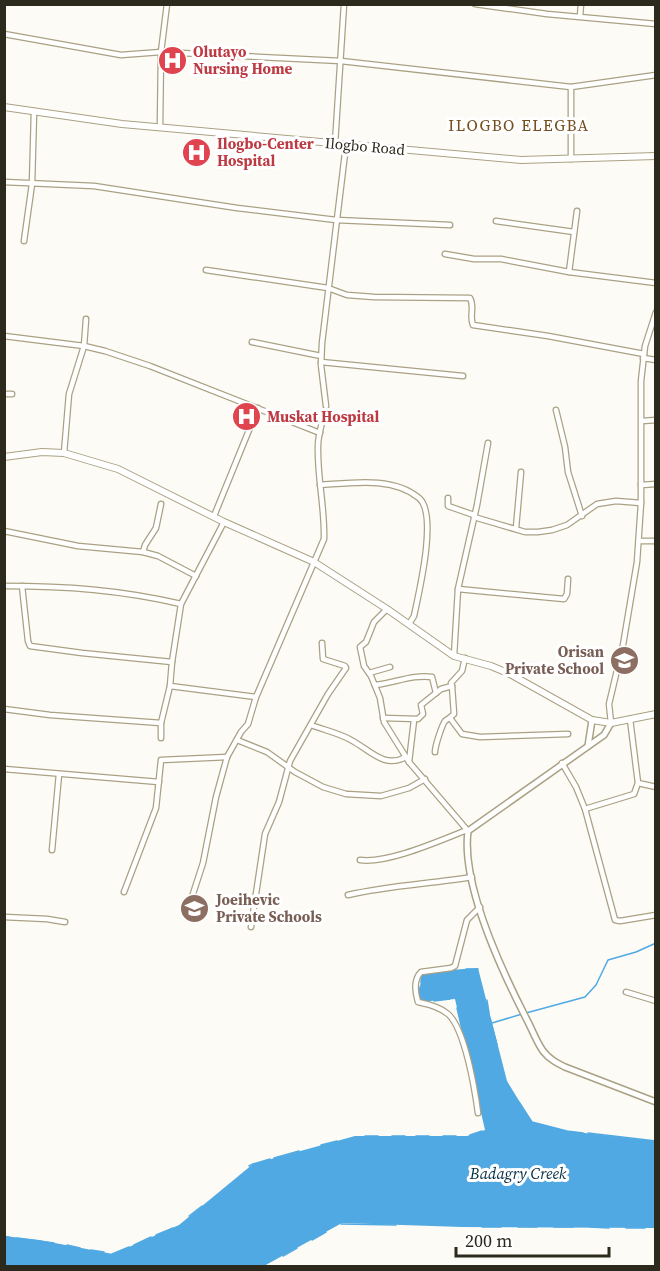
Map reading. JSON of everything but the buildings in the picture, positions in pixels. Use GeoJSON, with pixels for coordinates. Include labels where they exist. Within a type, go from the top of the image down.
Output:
{"type":"FeatureCollection","features":[{"type":"Feature","properties":{"kind":"main road","name":"Ilogbo Road"},"geometry":{"type":"LineString","coordinates":[[4,107],[88,120],[521,160],[656,156]]}},
{"type":"Feature","properties":{"kind":"main road"},"geometry":{"type":"LineString","coordinates":[[4,458],[42,452],[64,453],[118,469],[224,522],[315,562],[454,656],[510,674],[592,720],[611,723],[656,714]]}},
{"type":"Feature","properties":{"kind":"street"},"geometry":{"type":"LineString","coordinates":[[160,126],[161,52],[167,4]]}},
{"type":"Feature","properties":{"kind":"street"},"geometry":{"type":"LineString","coordinates":[[335,144],[344,4]]}},
{"type":"Feature","properties":{"kind":"street"},"geometry":{"type":"LineString","coordinates":[[475,4],[547,14],[656,24]]}},
{"type":"Feature","properties":{"kind":"street"},"geometry":{"type":"LineString","coordinates":[[580,16],[581,4]]}},
{"type":"Feature","properties":{"kind":"street"},"geometry":{"type":"LineString","coordinates":[[4,34],[121,55],[161,52],[341,61],[571,87],[656,75]]}},
{"type":"Feature","properties":{"kind":"street"},"geometry":{"type":"LineString","coordinates":[[571,87],[571,159]]}},
{"type":"Feature","properties":{"kind":"street"},"geometry":{"type":"LineString","coordinates":[[24,241],[32,184],[34,112]]}},
{"type":"Feature","properties":{"kind":"street"},"geometry":{"type":"LineString","coordinates":[[326,406],[321,356],[346,145]]}},
{"type":"Feature","properties":{"kind":"street"},"geometry":{"type":"LineString","coordinates":[[4,182],[94,186],[237,208],[336,220],[450,225]]}},
{"type":"Feature","properties":{"kind":"street"},"geometry":{"type":"LineString","coordinates":[[569,272],[577,211]]}},
{"type":"Feature","properties":{"kind":"street"},"geometry":{"type":"LineString","coordinates":[[496,221],[574,232]]}},
{"type":"Feature","properties":{"kind":"street"},"geometry":{"type":"LineString","coordinates":[[445,254],[474,259],[501,259],[569,272],[656,284]]}},
{"type":"Feature","properties":{"kind":"street"},"geometry":{"type":"LineString","coordinates":[[206,270],[328,288],[347,295],[470,298],[473,303],[471,322],[473,325],[548,336],[656,360]]}},
{"type":"Feature","properties":{"kind":"street"},"geometry":{"type":"LineString","coordinates":[[360,860],[375,860],[403,854],[468,830],[604,735],[611,723],[609,704],[623,645],[637,562],[641,503],[641,381],[644,356],[656,312]]}},
{"type":"Feature","properties":{"kind":"street"},"geometry":{"type":"LineString","coordinates":[[64,453],[69,394],[84,346],[86,318]]}},
{"type":"Feature","properties":{"kind":"street"},"geometry":{"type":"LineString","coordinates":[[4,336],[84,346],[150,366],[320,433]]}},
{"type":"Feature","properties":{"kind":"street"},"geometry":{"type":"LineString","coordinates":[[252,342],[321,356]]}},
{"type":"Feature","properties":{"kind":"street"},"geometry":{"type":"LineString","coordinates":[[321,362],[463,376]]}},
{"type":"Feature","properties":{"kind":"street"},"geometry":{"type":"LineString","coordinates":[[4,394],[12,394]]}},
{"type":"Feature","properties":{"kind":"street"},"geometry":{"type":"LineString","coordinates":[[214,516],[258,408]]}},
{"type":"Feature","properties":{"kind":"street"},"geometry":{"type":"LineString","coordinates":[[556,410],[565,447],[568,472],[582,516]]}},
{"type":"Feature","properties":{"kind":"street"},"geometry":{"type":"LineString","coordinates":[[190,903],[203,863],[216,797],[227,757],[248,724],[256,697],[324,539],[318,444],[324,414]]}},
{"type":"Feature","properties":{"kind":"street"},"geometry":{"type":"LineString","coordinates":[[642,421],[656,420]]}},
{"type":"Feature","properties":{"kind":"street"},"geometry":{"type":"LineString","coordinates":[[454,656],[458,589],[488,443]]}},
{"type":"Feature","properties":{"kind":"street"},"geometry":{"type":"LineString","coordinates":[[516,528],[521,472]]}},
{"type":"Feature","properties":{"kind":"street"},"geometry":{"type":"LineString","coordinates":[[320,485],[378,483],[406,490],[421,499],[428,518],[428,534],[414,616],[409,624]]}},
{"type":"Feature","properties":{"kind":"street"},"geometry":{"type":"LineString","coordinates":[[640,485],[656,484]]}},
{"type":"Feature","properties":{"kind":"street"},"geometry":{"type":"LineString","coordinates":[[447,498],[448,506],[525,532],[552,530],[582,516],[597,504],[616,501],[641,503]]}},
{"type":"Feature","properties":{"kind":"street"},"geometry":{"type":"LineString","coordinates":[[143,552],[145,544],[156,528],[161,504]]}},
{"type":"Feature","properties":{"kind":"street"},"geometry":{"type":"LineString","coordinates":[[161,738],[161,723],[170,686],[181,604],[224,522]]}},
{"type":"Feature","properties":{"kind":"street"},"geometry":{"type":"LineString","coordinates":[[4,531],[78,546],[143,552],[158,556],[196,576]]}},
{"type":"Feature","properties":{"kind":"street"},"geometry":{"type":"LineString","coordinates":[[639,541],[656,541]]}},
{"type":"Feature","properties":{"kind":"street"},"geometry":{"type":"LineString","coordinates":[[458,589],[564,599],[567,594],[568,579]]}},
{"type":"Feature","properties":{"kind":"street"},"geometry":{"type":"LineString","coordinates":[[4,586],[89,588],[181,604]]}},
{"type":"Feature","properties":{"kind":"street"},"geometry":{"type":"LineString","coordinates":[[22,586],[30,645],[172,662]]}},
{"type":"Feature","properties":{"kind":"street"},"geometry":{"type":"LineString","coordinates":[[387,609],[374,622],[366,642],[360,647],[364,666],[381,698],[383,718],[408,759],[468,830],[468,854],[480,907],[508,981],[543,1051],[552,1060],[656,1102]]}},
{"type":"Feature","properties":{"kind":"street"},"geometry":{"type":"LineString","coordinates":[[251,927],[265,834],[279,802],[289,767],[295,751],[346,668],[323,659],[322,643]]}},
{"type":"Feature","properties":{"kind":"street"},"geometry":{"type":"LineString","coordinates":[[435,752],[435,743],[442,733],[443,724],[454,714],[451,683],[462,671],[465,658]]}},
{"type":"Feature","properties":{"kind":"street"},"geometry":{"type":"LineString","coordinates":[[369,673],[390,667]]}},
{"type":"Feature","properties":{"kind":"street"},"geometry":{"type":"LineString","coordinates":[[375,685],[397,682],[410,677],[429,676],[432,677],[436,693]]}},
{"type":"Feature","properties":{"kind":"street"},"geometry":{"type":"LineString","coordinates":[[170,686],[256,697]]}},
{"type":"Feature","properties":{"kind":"street"},"geometry":{"type":"LineString","coordinates":[[383,718],[418,719],[423,714],[422,705],[436,693],[452,686]]}},
{"type":"Feature","properties":{"kind":"street"},"geometry":{"type":"LineString","coordinates":[[4,709],[50,716],[161,723]]}},
{"type":"Feature","properties":{"kind":"street"},"geometry":{"type":"LineString","coordinates":[[450,718],[462,734],[480,737],[568,734]]}},
{"type":"Feature","properties":{"kind":"street"},"geometry":{"type":"LineString","coordinates":[[585,809],[634,794],[638,783],[630,719]]}},
{"type":"Feature","properties":{"kind":"street"},"geometry":{"type":"LineString","coordinates":[[408,759],[414,720]]}},
{"type":"Feature","properties":{"kind":"street"},"geometry":{"type":"LineString","coordinates":[[588,746],[592,720]]}},
{"type":"Feature","properties":{"kind":"street"},"geometry":{"type":"LineString","coordinates":[[311,725],[350,739],[382,760],[391,762],[408,759]]}},
{"type":"Feature","properties":{"kind":"street"},"geometry":{"type":"LineString","coordinates":[[237,740],[267,752],[323,787],[346,794],[381,796],[409,788],[425,780]]}},
{"type":"Feature","properties":{"kind":"street"},"geometry":{"type":"LineString","coordinates":[[124,892],[156,808],[160,763],[164,758],[227,757]]}},
{"type":"Feature","properties":{"kind":"street"},"geometry":{"type":"LineString","coordinates":[[562,763],[585,809],[615,920],[656,915]]}},
{"type":"Feature","properties":{"kind":"street"},"geometry":{"type":"LineString","coordinates":[[4,770],[159,782]]}},
{"type":"Feature","properties":{"kind":"street"},"geometry":{"type":"LineString","coordinates":[[52,850],[59,774]]}},
{"type":"Feature","properties":{"kind":"street"},"geometry":{"type":"LineString","coordinates":[[638,783],[656,787]]}},
{"type":"Feature","properties":{"kind":"street"},"geometry":{"type":"LineString","coordinates":[[348,895],[382,887],[439,883],[472,877]]}},
{"type":"Feature","properties":{"kind":"street"},"geometry":{"type":"LineString","coordinates":[[478,1113],[469,1064],[452,1018],[447,1012],[437,1007],[418,1002],[415,988],[416,978],[421,972],[455,966],[467,920],[480,907]]}},
{"type":"Feature","properties":{"kind":"street"},"geometry":{"type":"LineString","coordinates":[[4,918],[47,919],[64,922]]}},
{"type":"Feature","properties":{"kind":"street"},"geometry":{"type":"LineString","coordinates":[[626,992],[656,1002]]}},
{"type":"Feature","properties":{"kind":"water","name":"Badagry Creek"},"geometry":{"type":"Polygon","coordinates":[[[478,968],[507,1081],[532,1122],[567,1131],[655,1141],[655,1228],[462,1227],[342,1223],[264,1266],[5,1266],[4,1236],[113,1254],[179,1225],[253,1164],[355,1136],[467,1136],[485,1130],[455,999],[418,1002],[422,972],[478,968]]]}},
{"type":"Feature","properties":{"kind":"waterway"},"geometry":{"type":"LineString","coordinates":[[526,1013],[585,997],[596,985],[608,960],[636,952],[656,943]]}},
{"type":"Feature","properties":{"kind":"waterway"},"geometry":{"type":"LineString","coordinates":[[466,969],[478,969]]}},
{"type":"Feature","properties":{"kind":"waterway"},"geometry":{"type":"LineString","coordinates":[[421,982],[422,972]]}},
{"type":"Feature","properties":{"kind":"waterway"},"geometry":{"type":"LineString","coordinates":[[419,997],[420,987]]}},
{"type":"Feature","properties":{"kind":"waterway"},"geometry":{"type":"LineString","coordinates":[[434,1001],[450,999]]}},
{"type":"Feature","properties":{"kind":"waterway"},"geometry":{"type":"LineString","coordinates":[[487,1000],[489,1013]]}},
{"type":"Feature","properties":{"kind":"waterway"},"geometry":{"type":"LineString","coordinates":[[457,1008],[464,1038]]}},
{"type":"Feature","properties":{"kind":"waterway"},"geometry":{"type":"LineString","coordinates":[[492,1023],[522,1014]]}},
{"type":"Feature","properties":{"kind":"waterway"},"geometry":{"type":"LineString","coordinates":[[490,1018],[497,1045]]}},
{"type":"Feature","properties":{"kind":"waterway"},"geometry":{"type":"LineString","coordinates":[[478,1101],[481,1114]]}},
{"type":"Feature","properties":{"kind":"waterway"},"geometry":{"type":"LineString","coordinates":[[519,1102],[532,1122],[583,1133]]}},
{"type":"Feature","properties":{"kind":"waterway"},"geometry":{"type":"LineString","coordinates":[[470,1135],[482,1131]]}},
{"type":"Feature","properties":{"kind":"waterway"},"geometry":{"type":"LineString","coordinates":[[588,1133],[656,1141]]}},
{"type":"Feature","properties":{"kind":"waterway"},"geometry":{"type":"LineString","coordinates":[[365,1136],[378,1136]]}},
{"type":"Feature","properties":{"kind":"waterway"},"geometry":{"type":"LineString","coordinates":[[392,1136],[405,1136]]}},
{"type":"Feature","properties":{"kind":"waterway"},"geometry":{"type":"LineString","coordinates":[[416,1136],[429,1136]]}},
{"type":"Feature","properties":{"kind":"waterway"},"geometry":{"type":"LineString","coordinates":[[443,1136],[456,1136]]}},
{"type":"Feature","properties":{"kind":"waterway"},"geometry":{"type":"LineString","coordinates":[[321,1145],[337,1141]]}},
{"type":"Feature","properties":{"kind":"waterway"},"geometry":{"type":"LineString","coordinates":[[274,1158],[299,1151]]}},
{"type":"Feature","properties":{"kind":"waterway"},"geometry":{"type":"LineString","coordinates":[[249,1166],[270,1159]]}},
{"type":"Feature","properties":{"kind":"waterway"},"geometry":{"type":"LineString","coordinates":[[189,1216],[202,1206]]}},
{"type":"Feature","properties":{"kind":"waterway"},"geometry":{"type":"LineString","coordinates":[[341,1224],[396,1225]]}},
{"type":"Feature","properties":{"kind":"waterway"},"geometry":{"type":"LineString","coordinates":[[482,1227],[501,1227]]}},
{"type":"Feature","properties":{"kind":"waterway"},"geometry":{"type":"LineString","coordinates":[[518,1227],[537,1227]]}},
{"type":"Feature","properties":{"kind":"waterway"},"geometry":{"type":"LineString","coordinates":[[554,1227],[573,1227]]}},
{"type":"Feature","properties":{"kind":"waterway"},"geometry":{"type":"LineString","coordinates":[[590,1227],[609,1228]]}},
{"type":"Feature","properties":{"kind":"waterway"},"geometry":{"type":"LineString","coordinates":[[156,1235],[173,1228]]}},
{"type":"Feature","properties":{"kind":"waterway"},"geometry":{"type":"LineString","coordinates":[[626,1228],[645,1228]]}},
{"type":"Feature","properties":{"kind":"waterway"},"geometry":{"type":"LineString","coordinates":[[312,1240],[326,1232]]}},
{"type":"Feature","properties":{"kind":"waterway"},"geometry":{"type":"LineString","coordinates":[[4,1236],[12,1238]]}},
{"type":"Feature","properties":{"kind":"waterway"},"geometry":{"type":"LineString","coordinates":[[134,1245],[151,1237]]}},
{"type":"Feature","properties":{"kind":"waterway"},"geometry":{"type":"LineString","coordinates":[[17,1238],[54,1243]]}},
{"type":"Feature","properties":{"kind":"waterway"},"geometry":{"type":"LineString","coordinates":[[67,1245],[80,1248]]}},
{"type":"Feature","properties":{"kind":"waterway"},"geometry":{"type":"LineString","coordinates":[[112,1254],[129,1247]]}},
{"type":"Feature","properties":{"kind":"waterway"},"geometry":{"type":"LineString","coordinates":[[283,1256],[297,1248]]}},
{"type":"Feature","properties":{"kind":"waterway"},"geometry":{"type":"LineString","coordinates":[[91,1250],[104,1252]]}},
{"type":"Feature","properties":{"kind":"place","name":"Olutayo Nursing Home"},"geometry":{"type":"Point","coordinates":[172,60]}},
{"type":"Feature","properties":{"kind":"place","name":"Ilogbo-Center Hospital"},"geometry":{"type":"Point","coordinates":[196,152]}},
{"type":"Feature","properties":{"kind":"place","name":"Muskat Hospital"},"geometry":{"type":"Point","coordinates":[246,416]}},
{"type":"Feature","properties":{"kind":"place","name":"Orisan Private School"},"geometry":{"type":"Point","coordinates":[625,660]}},
{"type":"Feature","properties":{"kind":"place","name":"Joeihevic Private Schools"},"geometry":{"type":"Point","coordinates":[195,908]}},
{"type":"Feature","properties":{"kind":"district","name":"ILOGBO ELEGBA"},"geometry":{"type":"Point","coordinates":[519,125]}}]}
